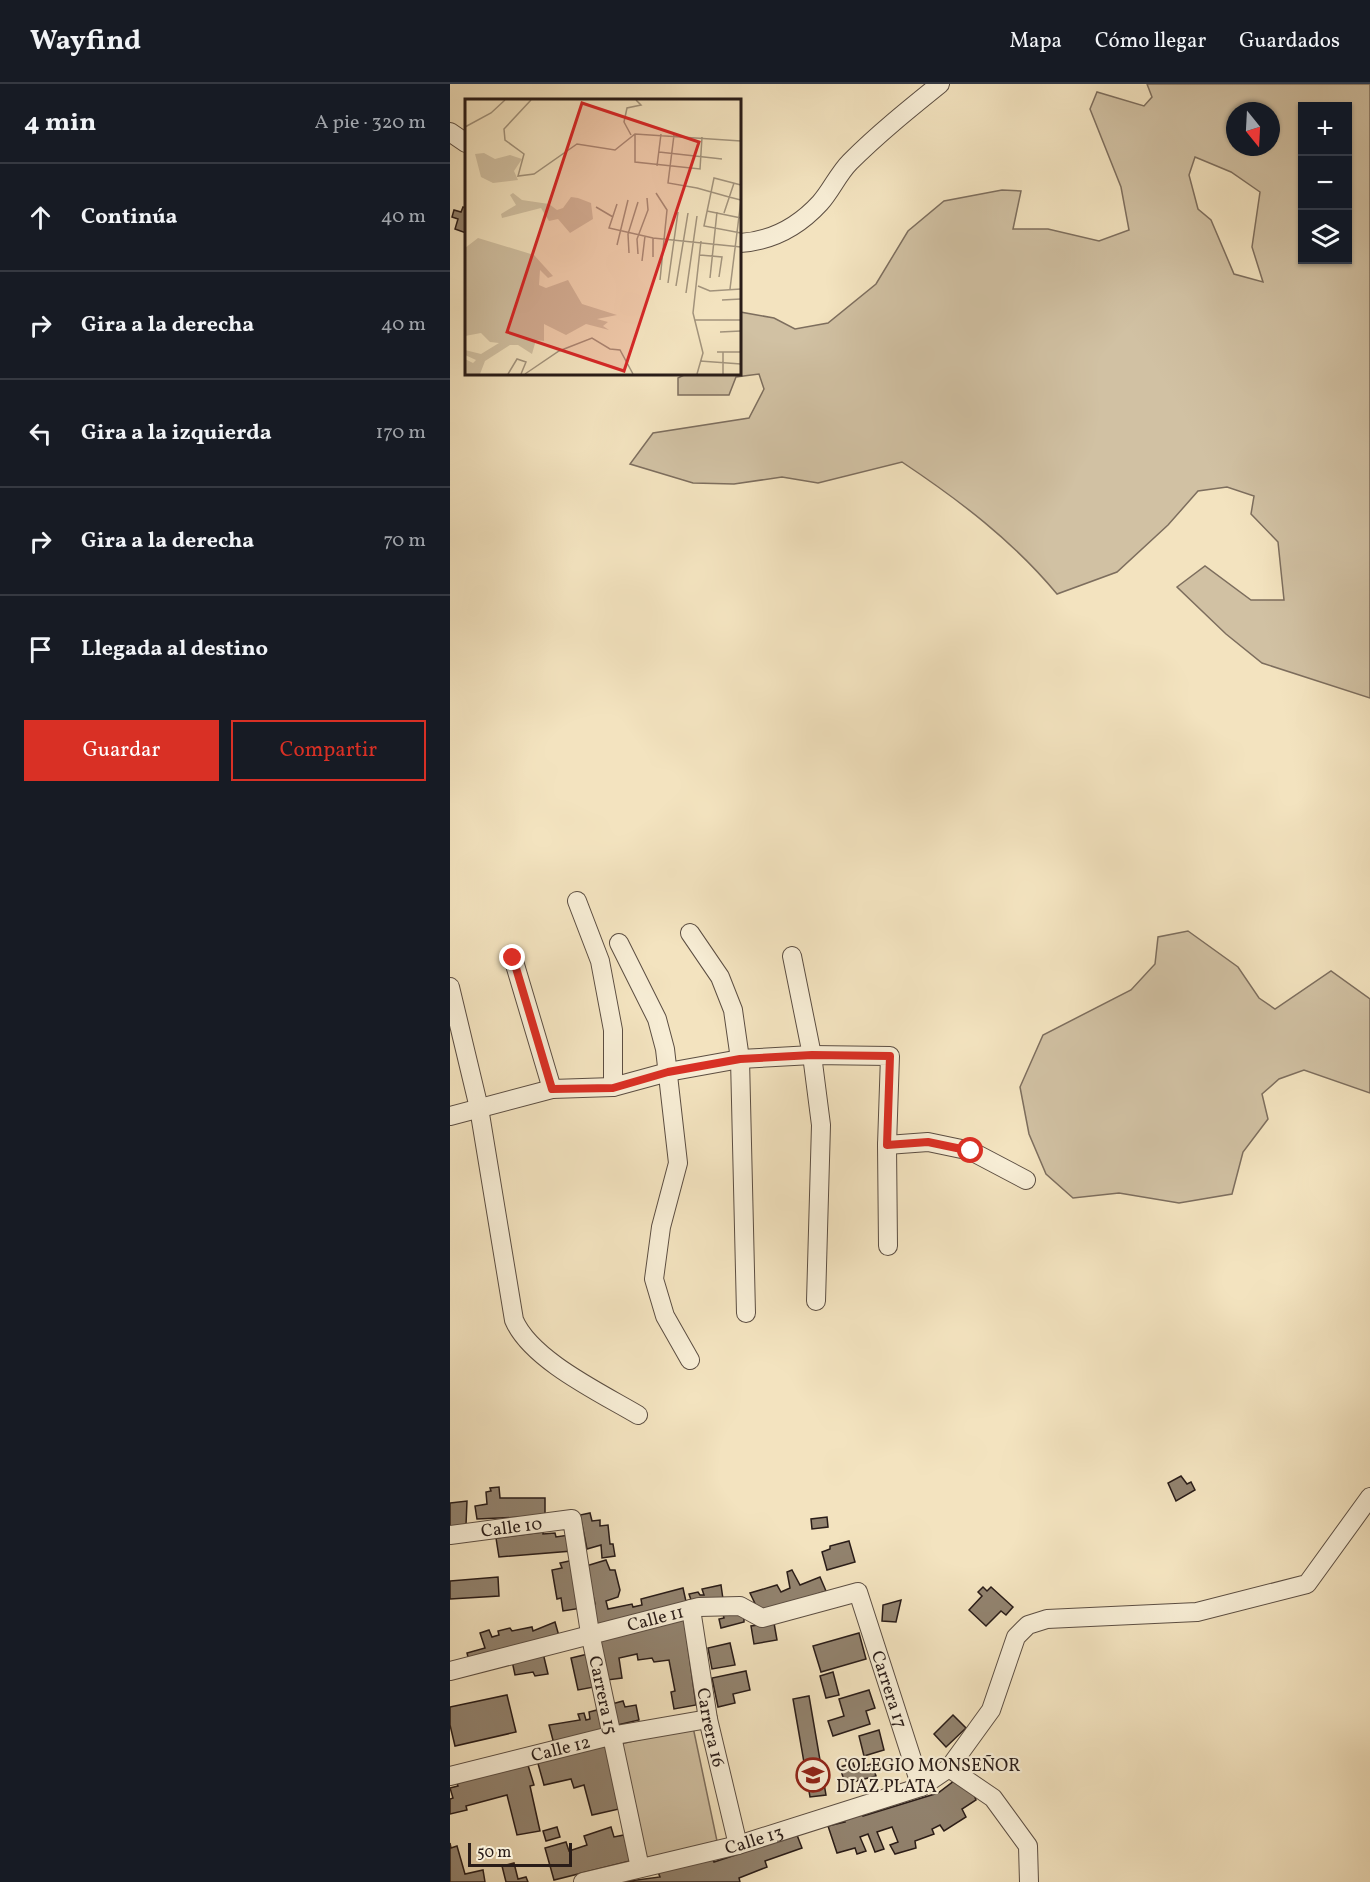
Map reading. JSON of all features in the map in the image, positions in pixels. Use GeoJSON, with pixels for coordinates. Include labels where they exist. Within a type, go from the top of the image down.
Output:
{"type":"FeatureCollection","features":[{"type":"Feature","properties":{"kind":"street"},"geometry":{"type":"LineString","coordinates":[[741,243],[758,242],[785,232],[819,204],[847,165],[940,84]]}},
{"type":"Feature","properties":{"kind":"street"},"geometry":{"type":"LineString","coordinates":[[450,132],[465,142]]}},
{"type":"Feature","properties":{"kind":"street"},"geometry":{"type":"LineString","coordinates":[[577,901],[600,961],[613,1030],[613,1088]]}},
{"type":"Feature","properties":{"kind":"street"},"geometry":{"type":"LineString","coordinates":[[690,933],[720,977],[733,1010],[740,1059],[746,1313]]}},
{"type":"Feature","properties":{"kind":"street"},"geometry":{"type":"LineString","coordinates":[[619,944],[657,1019],[668,1072],[678,1162],[661,1227],[654,1279],[665,1316],[690,1360]]}},
{"type":"Feature","properties":{"kind":"street"},"geometry":{"type":"LineString","coordinates":[[792,956],[812,1055],[821,1125],[816,1301]]}},
{"type":"Feature","properties":{"kind":"street"},"geometry":{"type":"LineString","coordinates":[[513,958],[552,1089]]}},
{"type":"Feature","properties":{"kind":"street"},"geometry":{"type":"LineString","coordinates":[[450,987],[479,1108],[514,1320],[520,1334],[560,1368],[638,1415]]}},
{"type":"Feature","properties":{"kind":"street"},"geometry":{"type":"LineString","coordinates":[[450,1116],[552,1089],[613,1088],[668,1072],[740,1059],[812,1055],[890,1056],[887,1145],[888,1246]]}},
{"type":"Feature","properties":{"kind":"street"},"geometry":{"type":"LineString","coordinates":[[887,1145],[928,1142],[971,1151],[1026,1180]]}},
{"type":"Feature","properties":{"kind":"street","name":"Calle 13"},"geometry":{"type":"LineString","coordinates":[[583,1882],[738,1845],[921,1787],[949,1768],[991,1710],[1016,1637],[1028,1625],[1047,1619],[1197,1612],[1307,1584],[1370,1497]]}},
{"type":"Feature","properties":{"kind":"street","name":"Calle 10"},"geometry":{"type":"LineString","coordinates":[[450,1534],[572,1519]]}},
{"type":"Feature","properties":{"kind":"street","name":"Carrera 15"},"geometry":{"type":"LineString","coordinates":[[572,1519],[590,1633],[610,1736],[640,1868]]}},
{"type":"Feature","properties":{"kind":"street","name":"Calle 11"},"geometry":{"type":"LineString","coordinates":[[450,1671],[590,1633],[691,1609],[728,1604],[740,1606],[762,1618],[858,1592]]}},
{"type":"Feature","properties":{"kind":"street","name":"Carrera 17"},"geometry":{"type":"LineString","coordinates":[[858,1592],[921,1787]]}},
{"type":"Feature","properties":{"kind":"street","name":"Carrera 16"},"geometry":{"type":"LineString","coordinates":[[691,1609],[708,1719],[738,1845]]}},
{"type":"Feature","properties":{"kind":"street","name":"Calle 12"},"geometry":{"type":"LineString","coordinates":[[450,1776],[610,1736],[708,1719]]}},
{"type":"Feature","properties":{"kind":"street"},"geometry":{"type":"LineString","coordinates":[[949,1768],[993,1798],[1028,1846],[1029,1882]]}},
{"type":"Feature","properties":{"kind":"shaded area"},"geometry":{"type":"Polygon","coordinates":[[[1147,84],[1370,84],[1370,698],[1262,663],[1226,634],[1177,587],[1205,566],[1251,600],[1284,600],[1278,542],[1251,514],[1254,496],[1227,487],[1198,491],[1168,525],[1117,572],[1057,594],[1004,539],[944,491],[902,462],[818,483],[782,477],[734,484],[693,483],[630,464],[653,433],[749,418],[764,389],[759,374],[736,377],[729,395],[678,395],[678,378],[684,375],[741,375],[741,312],[774,318],[795,329],[828,323],[876,284],[908,231],[944,201],[1002,190],[1021,191],[1013,229],[1048,229],[1099,241],[1129,230],[1121,187],[1090,109],[1097,92],[1144,106],[1152,97],[1147,84]],[[1195,157],[1189,175],[1198,209],[1211,220],[1234,274],[1263,282],[1252,247],[1260,192],[1231,172],[1195,157]]]}},
{"type":"Feature","properties":{"kind":"shaded area"},"geometry":{"type":"Polygon","coordinates":[[[1188,931],[1238,967],[1259,998],[1275,1009],[1331,971],[1370,999],[1370,1093],[1304,1070],[1279,1079],[1262,1094],[1268,1119],[1243,1152],[1232,1194],[1179,1203],[1119,1193],[1073,1198],[1046,1174],[1029,1134],[1020,1087],[1043,1035],[1131,990],[1155,964],[1158,937],[1188,931]]]}},
{"type":"Feature","properties":{"kind":"shaded area"},"geometry":{"type":"Polygon","coordinates":[[[693,1727],[717,1841],[646,1859],[621,1744],[693,1727]]]}},
{"type":"Feature","properties":{"kind":"building"},"geometry":{"type":"Polygon","coordinates":[[[463,207],[465,208],[465,233],[455,229],[458,219],[452,217],[454,210],[461,212],[463,207]]]}},
{"type":"Feature","properties":{"kind":"building"},"geometry":{"type":"Polygon","coordinates":[[[1181,1476],[1187,1484],[1191,1482],[1195,1490],[1176,1501],[1168,1483],[1181,1476]]]}},
{"type":"Feature","properties":{"kind":"building"},"geometry":{"type":"Polygon","coordinates":[[[499,1487],[500,1498],[545,1498],[545,1516],[477,1519],[475,1506],[487,1504],[486,1492],[491,1491],[490,1488],[499,1487]]]}},
{"type":"Feature","properties":{"kind":"building"},"geometry":{"type":"Polygon","coordinates":[[[467,1501],[466,1525],[450,1526],[450,1503],[467,1501]]]}},
{"type":"Feature","properties":{"kind":"building"},"geometry":{"type":"Polygon","coordinates":[[[590,1513],[592,1521],[600,1520],[600,1526],[608,1525],[610,1544],[613,1544],[615,1556],[602,1558],[601,1545],[587,1549],[580,1515],[590,1513]]]}},
{"type":"Feature","properties":{"kind":"building"},"geometry":{"type":"Polygon","coordinates":[[[827,1517],[828,1527],[812,1529],[811,1519],[827,1517]]]}},
{"type":"Feature","properties":{"kind":"building"},"geometry":{"type":"Polygon","coordinates":[[[543,1532],[543,1534],[555,1533],[556,1537],[569,1535],[572,1551],[499,1557],[496,1538],[543,1532]]]}},
{"type":"Feature","properties":{"kind":"building"},"geometry":{"type":"Polygon","coordinates":[[[849,1541],[855,1562],[827,1570],[822,1552],[830,1549],[830,1546],[849,1541]]]}},
{"type":"Feature","properties":{"kind":"building"},"geometry":{"type":"Polygon","coordinates":[[[574,1560],[582,1608],[563,1611],[561,1598],[557,1599],[552,1570],[562,1568],[560,1563],[574,1560]]]}},
{"type":"Feature","properties":{"kind":"building"},"geometry":{"type":"Polygon","coordinates":[[[606,1560],[610,1570],[615,1570],[620,1590],[618,1597],[606,1601],[608,1609],[632,1604],[633,1607],[642,1605],[641,1599],[683,1588],[687,1606],[596,1626],[592,1605],[595,1604],[586,1566],[606,1560]]]}},
{"type":"Feature","properties":{"kind":"building"},"geometry":{"type":"Polygon","coordinates":[[[792,1570],[800,1585],[820,1577],[826,1591],[760,1614],[750,1593],[777,1585],[781,1592],[790,1588],[787,1572],[792,1570]]]}},
{"type":"Feature","properties":{"kind":"building"},"geometry":{"type":"Polygon","coordinates":[[[498,1577],[499,1596],[450,1599],[450,1581],[498,1577]]]}},
{"type":"Feature","properties":{"kind":"building"},"geometry":{"type":"Polygon","coordinates":[[[721,1585],[723,1599],[692,1603],[689,1594],[698,1592],[704,1595],[702,1589],[721,1585]]]}},
{"type":"Feature","properties":{"kind":"building"},"geometry":{"type":"Polygon","coordinates":[[[983,1587],[987,1591],[991,1587],[1013,1607],[1006,1615],[1001,1611],[986,1626],[969,1610],[982,1596],[978,1592],[983,1587]]]}},
{"type":"Feature","properties":{"kind":"building"},"geometry":{"type":"Polygon","coordinates":[[[901,1600],[896,1622],[882,1621],[883,1605],[901,1600]]]}},
{"type":"Feature","properties":{"kind":"building"},"geometry":{"type":"Polygon","coordinates":[[[722,1610],[744,1613],[744,1622],[721,1628],[719,1619],[724,1618],[722,1610]]]}},
{"type":"Feature","properties":{"kind":"building"},"geometry":{"type":"Polygon","coordinates":[[[684,1618],[696,1705],[674,1709],[671,1692],[675,1691],[669,1660],[654,1662],[652,1658],[638,1660],[637,1654],[619,1658],[622,1678],[607,1680],[598,1639],[684,1618]]]}},
{"type":"Feature","properties":{"kind":"building"},"geometry":{"type":"Polygon","coordinates":[[[555,1622],[559,1636],[469,1661],[467,1653],[485,1648],[480,1633],[489,1630],[492,1637],[499,1635],[498,1631],[510,1628],[512,1631],[532,1627],[533,1631],[555,1622]]]}},
{"type":"Feature","properties":{"kind":"building"},"geometry":{"type":"Polygon","coordinates":[[[774,1623],[777,1640],[754,1644],[751,1626],[774,1623]]]}},
{"type":"Feature","properties":{"kind":"building"},"geometry":{"type":"Polygon","coordinates":[[[859,1633],[866,1659],[821,1672],[813,1646],[859,1633]]]}},
{"type":"Feature","properties":{"kind":"building"},"geometry":{"type":"Polygon","coordinates":[[[730,1643],[735,1665],[712,1669],[708,1648],[730,1643]]]}},
{"type":"Feature","properties":{"kind":"building"},"geometry":{"type":"Polygon","coordinates":[[[543,1653],[548,1674],[535,1676],[533,1672],[515,1675],[512,1661],[543,1653]]]}},
{"type":"Feature","properties":{"kind":"building"},"geometry":{"type":"Polygon","coordinates":[[[588,1654],[594,1687],[578,1690],[571,1658],[588,1654]]]}},
{"type":"Feature","properties":{"kind":"building"},"geometry":{"type":"Polygon","coordinates":[[[746,1671],[750,1690],[733,1694],[735,1703],[718,1707],[712,1678],[746,1671]]]}},
{"type":"Feature","properties":{"kind":"building"},"geometry":{"type":"Polygon","coordinates":[[[833,1672],[839,1695],[826,1698],[820,1676],[833,1672]]]}},
{"type":"Feature","properties":{"kind":"building"},"geometry":{"type":"Polygon","coordinates":[[[869,1690],[875,1708],[866,1711],[870,1724],[833,1736],[828,1721],[844,1716],[839,1699],[869,1690]]]}},
{"type":"Feature","properties":{"kind":"building"},"geometry":{"type":"Polygon","coordinates":[[[507,1695],[516,1732],[455,1746],[450,1725],[450,1707],[507,1695]]]}},
{"type":"Feature","properties":{"kind":"building"},"geometry":{"type":"Polygon","coordinates":[[[809,1696],[826,1795],[810,1797],[793,1699],[809,1696]]]}},
{"type":"Feature","properties":{"kind":"building"},"geometry":{"type":"Polygon","coordinates":[[[623,1701],[625,1707],[636,1705],[639,1720],[613,1726],[608,1705],[623,1701]]]}},
{"type":"Feature","properties":{"kind":"building"},"geometry":{"type":"Polygon","coordinates":[[[597,1710],[603,1732],[554,1744],[549,1725],[580,1720],[578,1714],[584,1713],[586,1720],[590,1719],[589,1712],[597,1710]]]}},
{"type":"Feature","properties":{"kind":"building"},"geometry":{"type":"Polygon","coordinates":[[[953,1715],[966,1728],[946,1747],[934,1734],[953,1715]]]}},
{"type":"Feature","properties":{"kind":"building"},"geometry":{"type":"Polygon","coordinates":[[[879,1730],[884,1750],[864,1756],[859,1736],[879,1730]]]}},
{"type":"Feature","properties":{"kind":"building"},"geometry":{"type":"Polygon","coordinates":[[[605,1742],[619,1809],[592,1815],[584,1785],[574,1788],[571,1779],[544,1785],[537,1760],[605,1742]]]}},
{"type":"Feature","properties":{"kind":"building"},"geometry":{"type":"Polygon","coordinates":[[[527,1762],[534,1785],[530,1786],[540,1831],[517,1835],[507,1795],[466,1806],[467,1810],[450,1814],[450,1799],[453,1798],[450,1788],[458,1786],[456,1780],[527,1762]]]}},
{"type":"Feature","properties":{"kind":"building"},"geometry":{"type":"Polygon","coordinates":[[[853,1763],[855,1768],[872,1764],[876,1776],[845,1784],[840,1767],[853,1763]]]}},
{"type":"Feature","properties":{"kind":"building"},"geometry":{"type":"Polygon","coordinates":[[[954,1781],[974,1795],[976,1800],[962,1809],[966,1817],[944,1831],[940,1825],[932,1829],[934,1834],[915,1841],[916,1848],[895,1854],[890,1845],[898,1842],[892,1827],[877,1832],[884,1849],[875,1852],[868,1834],[860,1837],[866,1851],[857,1854],[855,1848],[837,1853],[828,1826],[845,1822],[843,1817],[861,1811],[863,1816],[938,1793],[954,1781]]]}},
{"type":"Feature","properties":{"kind":"building"},"geometry":{"type":"Polygon","coordinates":[[[557,1827],[560,1837],[546,1841],[543,1831],[557,1827]]]}},
{"type":"Feature","properties":{"kind":"building"},"geometry":{"type":"Polygon","coordinates":[[[611,1827],[614,1837],[624,1835],[630,1861],[554,1880],[545,1848],[566,1842],[569,1851],[587,1845],[584,1836],[611,1827]]]}},
{"type":"Feature","properties":{"kind":"building"},"geometry":{"type":"Polygon","coordinates":[[[797,1835],[802,1848],[765,1861],[767,1867],[739,1878],[740,1882],[622,1882],[660,1877],[658,1872],[712,1858],[714,1862],[797,1835]]]}},
{"type":"Feature","properties":{"kind":"building"},"geometry":{"type":"Polygon","coordinates":[[[450,1843],[451,1848],[457,1846],[465,1874],[483,1870],[485,1882],[450,1882],[450,1843]]]}},
{"type":"Feature","properties":{"kind":"building"},"geometry":{"type":"Polygon","coordinates":[[[514,1863],[518,1879],[526,1877],[528,1882],[506,1882],[502,1866],[514,1863]]]}},
{"type":"Feature","properties":{"kind":"place","name":"COLEGIO MONSEÑOR DIAZ PLATA"},"geometry":{"type":"Point","coordinates":[813,1775]}},
{"type":"Feature","properties":{"kind":"route"},"geometry":{"type":"LineString","coordinates":[[513,958],[552,1089],[613,1088],[668,1072],[740,1059],[812,1055],[890,1056],[887,1145],[928,1142],[971,1151]]}}]}
